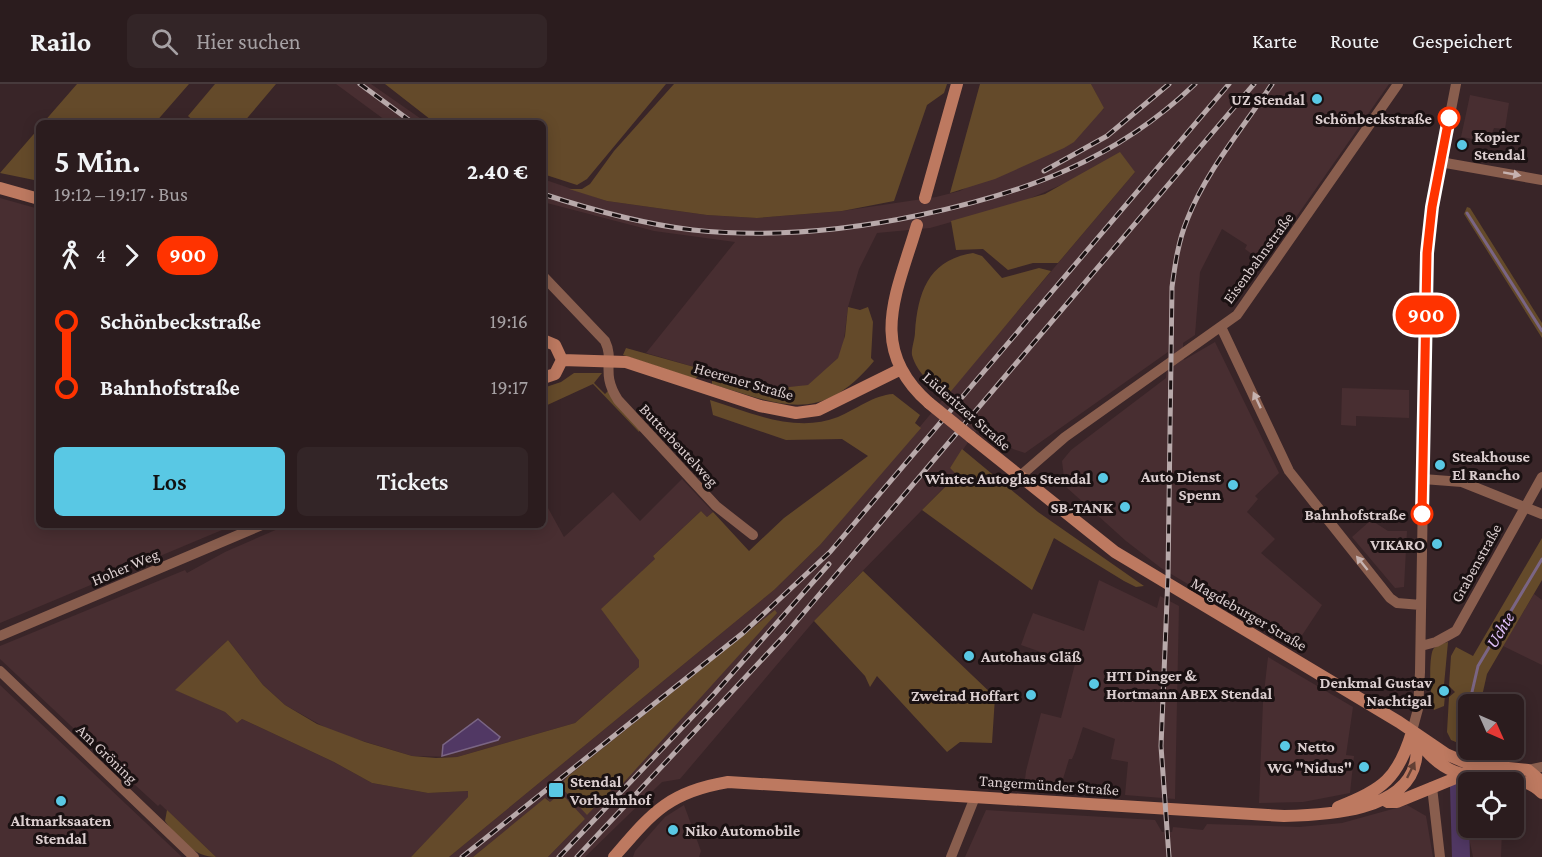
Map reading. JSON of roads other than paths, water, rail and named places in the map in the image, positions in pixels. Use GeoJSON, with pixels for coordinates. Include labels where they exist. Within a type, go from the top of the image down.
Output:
{"type":"FeatureCollection","features":[{"type":"Feature","properties":{"kind":"main road"},"geometry":{"type":"LineString","coordinates":[[925,198],[957,84]]}},
{"type":"Feature","properties":{"kind":"main road"},"geometry":{"type":"LineString","coordinates":[[0,188],[36,198]]}},
{"type":"Feature","properties":{"kind":"main road","name":"Lüderitzer Straße"},"geometry":{"type":"LineString","coordinates":[[917,225],[892,319],[891,344],[901,369],[913,387],[929,403],[1019,477]]}},
{"type":"Feature","properties":{"kind":"main road"},"geometry":{"type":"LineString","coordinates":[[546,341],[555,345],[562,360],[555,374],[546,377]]}},
{"type":"Feature","properties":{"kind":"main road","name":"Heerener Straße"},"geometry":{"type":"LineString","coordinates":[[562,360],[626,362],[760,406],[796,413],[818,410],[901,369]]}},
{"type":"Feature","properties":{"kind":"main road","name":"Magdeburger Straße"},"geometry":{"type":"LineString","coordinates":[[1019,477],[1131,563],[1412,731],[1424,750],[1438,764],[1458,773]]}},
{"type":"Feature","properties":{"kind":"main road"},"geometry":{"type":"LineString","coordinates":[[1412,731],[1463,763],[1527,776],[1542,793]]}},
{"type":"Feature","properties":{"kind":"main road"},"geometry":{"type":"LineString","coordinates":[[1412,731],[1416,752],[1415,765],[1401,786],[1383,799],[1388,802],[1397,802],[1458,777]]}},
{"type":"Feature","properties":{"kind":"main road","name":"Tangermünder Straße"},"geometry":{"type":"LineString","coordinates":[[1317,814],[1353,801],[1383,784],[1401,765],[1412,731]]}},
{"type":"Feature","properties":{"kind":"main road"},"geometry":{"type":"LineString","coordinates":[[1524,776],[1541,776]]}},
{"type":"Feature","properties":{"kind":"main road","name":"Tangermünder Straße"},"geometry":{"type":"LineString","coordinates":[[614,857],[650,816],[681,794],[728,782],[1284,816],[1359,808],[1383,799]]}},
{"type":"Feature","properties":{"kind":"street","name":"Eisenbahnstraße"},"geometry":{"type":"LineString","coordinates":[[1019,477],[1031,464],[1080,426],[1234,318],[1398,84]]}},
{"type":"Feature","properties":{"kind":"street"},"geometry":{"type":"LineString","coordinates":[[1412,731],[1418,705],[1421,646],[1427,253],[1440,162],[1456,84]]}},
{"type":"Feature","properties":{"kind":"street"},"geometry":{"type":"LineString","coordinates":[[1440,162],[1542,180]]}},
{"type":"Feature","properties":{"kind":"street"},"geometry":{"type":"LineString","coordinates":[[546,279],[605,341],[607,360]]}},
{"type":"Feature","properties":{"kind":"street"},"geometry":{"type":"LineString","coordinates":[[1221,327],[1296,482],[1390,598],[1402,604],[1421,605]]}},
{"type":"Feature","properties":{"kind":"street","name":"Butterbeutelweg"},"geometry":{"type":"LineString","coordinates":[[607,360],[608,382],[618,400],[716,506],[753,535]]}},
{"type":"Feature","properties":{"kind":"street","name":"Grabenstraße"},"geometry":{"type":"LineString","coordinates":[[1421,646],[1436,642],[1456,631],[1542,477]]}},
{"type":"Feature","properties":{"kind":"street"},"geometry":{"type":"LineString","coordinates":[[1423,479],[1462,482],[1542,514]]}},
{"type":"Feature","properties":{"kind":"street","name":"Hoher Weg"},"geometry":{"type":"LineString","coordinates":[[0,636],[254,528]]}},
{"type":"Feature","properties":{"kind":"street","name":"Am Gröning"},"geometry":{"type":"LineString","coordinates":[[0,671],[194,857]]}},
{"type":"Feature","properties":{"kind":"street"},"geometry":{"type":"LineString","coordinates":[[1432,787],[1440,857]]}},
{"type":"Feature","properties":{"kind":"street"},"geometry":{"type":"LineString","coordinates":[[951,857],[975,797]]}},
{"type":"Feature","properties":{"kind":"waterway"},"geometry":{"type":"LineString","coordinates":[[1467,213],[1542,331]]}},
{"type":"Feature","properties":{"kind":"waterway","name":"Uchte"},"geometry":{"type":"LineString","coordinates":[[1472,694],[1478,666],[1542,559]]}},
{"type":"Feature","properties":{"kind":"waterway","name":"Uchte"},"geometry":{"type":"LineString","coordinates":[[1460,838],[1461,857]]}},
{"type":"Feature","properties":{"kind":"railway"},"geometry":{"type":"LineString","coordinates":[[360,84],[409,120]]}},
{"type":"Feature","properties":{"kind":"railway"},"geometry":{"type":"LineString","coordinates":[[1044,171],[1107,136],[1169,84]]}},
{"type":"Feature","properties":{"kind":"railway"},"geometry":{"type":"LineString","coordinates":[[546,195],[636,220],[693,230],[750,233],[807,232],[892,221],[996,196],[1067,170],[1133,133],[1165,111],[1195,84]]}},
{"type":"Feature","properties":{"kind":"railway"},"geometry":{"type":"LineString","coordinates":[[462,857],[743,633],[830,552],[1229,84]]}},
{"type":"Feature","properties":{"kind":"railway"},"geometry":{"type":"LineString","coordinates":[[577,857],[784,636],[1254,84]]}},
{"type":"Feature","properties":{"kind":"railway"},"geometry":{"type":"LineString","coordinates":[[1169,857],[1161,746],[1168,576],[1172,287],[1181,237],[1195,202],[1215,167],[1272,84]]}},
{"type":"Feature","properties":{"kind":"railway"},"geometry":{"type":"LineString","coordinates":[[559,857],[714,694],[829,564]]}},
{"type":"Feature","properties":{"kind":"place","name":"UZ Stendal"},"geometry":{"type":"Point","coordinates":[1317,99]}},
{"type":"Feature","properties":{"kind":"place","name":"Schönbeckstraße"},"geometry":{"type":"Point","coordinates":[1449,118]}},
{"type":"Feature","properties":{"kind":"place","name":"Kopier Stendal"},"geometry":{"type":"Point","coordinates":[1462,145]}},
{"type":"Feature","properties":{"kind":"place","name":"Steakhouse El Rancho"},"geometry":{"type":"Point","coordinates":[1440,465]}},
{"type":"Feature","properties":{"kind":"place","name":"Wintec Autoglas Stendal"},"geometry":{"type":"Point","coordinates":[1103,478]}},
{"type":"Feature","properties":{"kind":"place","name":"Auto Dienst Spenn"},"geometry":{"type":"Point","coordinates":[1233,485]}},
{"type":"Feature","properties":{"kind":"place","name":"SB-TANK"},"geometry":{"type":"Point","coordinates":[1125,507]}},
{"type":"Feature","properties":{"kind":"place","name":"Bahnhofstraße"},"geometry":{"type":"Point","coordinates":[1422,514]}},
{"type":"Feature","properties":{"kind":"place","name":"VIKARO"},"geometry":{"type":"Point","coordinates":[1437,544]}},
{"type":"Feature","properties":{"kind":"place","name":"Autohaus Gläß"},"geometry":{"type":"Point","coordinates":[969,656]}},
{"type":"Feature","properties":{"kind":"place","name":"HTI Dinger & Hortmann ABEX Stendal"},"geometry":{"type":"Point","coordinates":[1094,684]}},
{"type":"Feature","properties":{"kind":"place","name":"Denkmal Gustav Nachtigal"},"geometry":{"type":"Point","coordinates":[1444,691]}},
{"type":"Feature","properties":{"kind":"place","name":"Zweirad Hoffart"},"geometry":{"type":"Point","coordinates":[1031,695]}},
{"type":"Feature","properties":{"kind":"place","name":"Netto"},"geometry":{"type":"Point","coordinates":[1285,746]}},
{"type":"Feature","properties":{"kind":"place","name":"WG \"Nidus\""},"geometry":{"type":"Point","coordinates":[1364,767]}},
{"type":"Feature","properties":{"kind":"place","name":"Stendal Vorbahnhof"},"geometry":{"type":"Point","coordinates":[556,790]}},
{"type":"Feature","properties":{"kind":"place","name":"Altmarksaaten Stendal"},"geometry":{"type":"Point","coordinates":[61,801]}},
{"type":"Feature","properties":{"kind":"place","name":"Niko Automobile"},"geometry":{"type":"Point","coordinates":[673,830]}}]}
